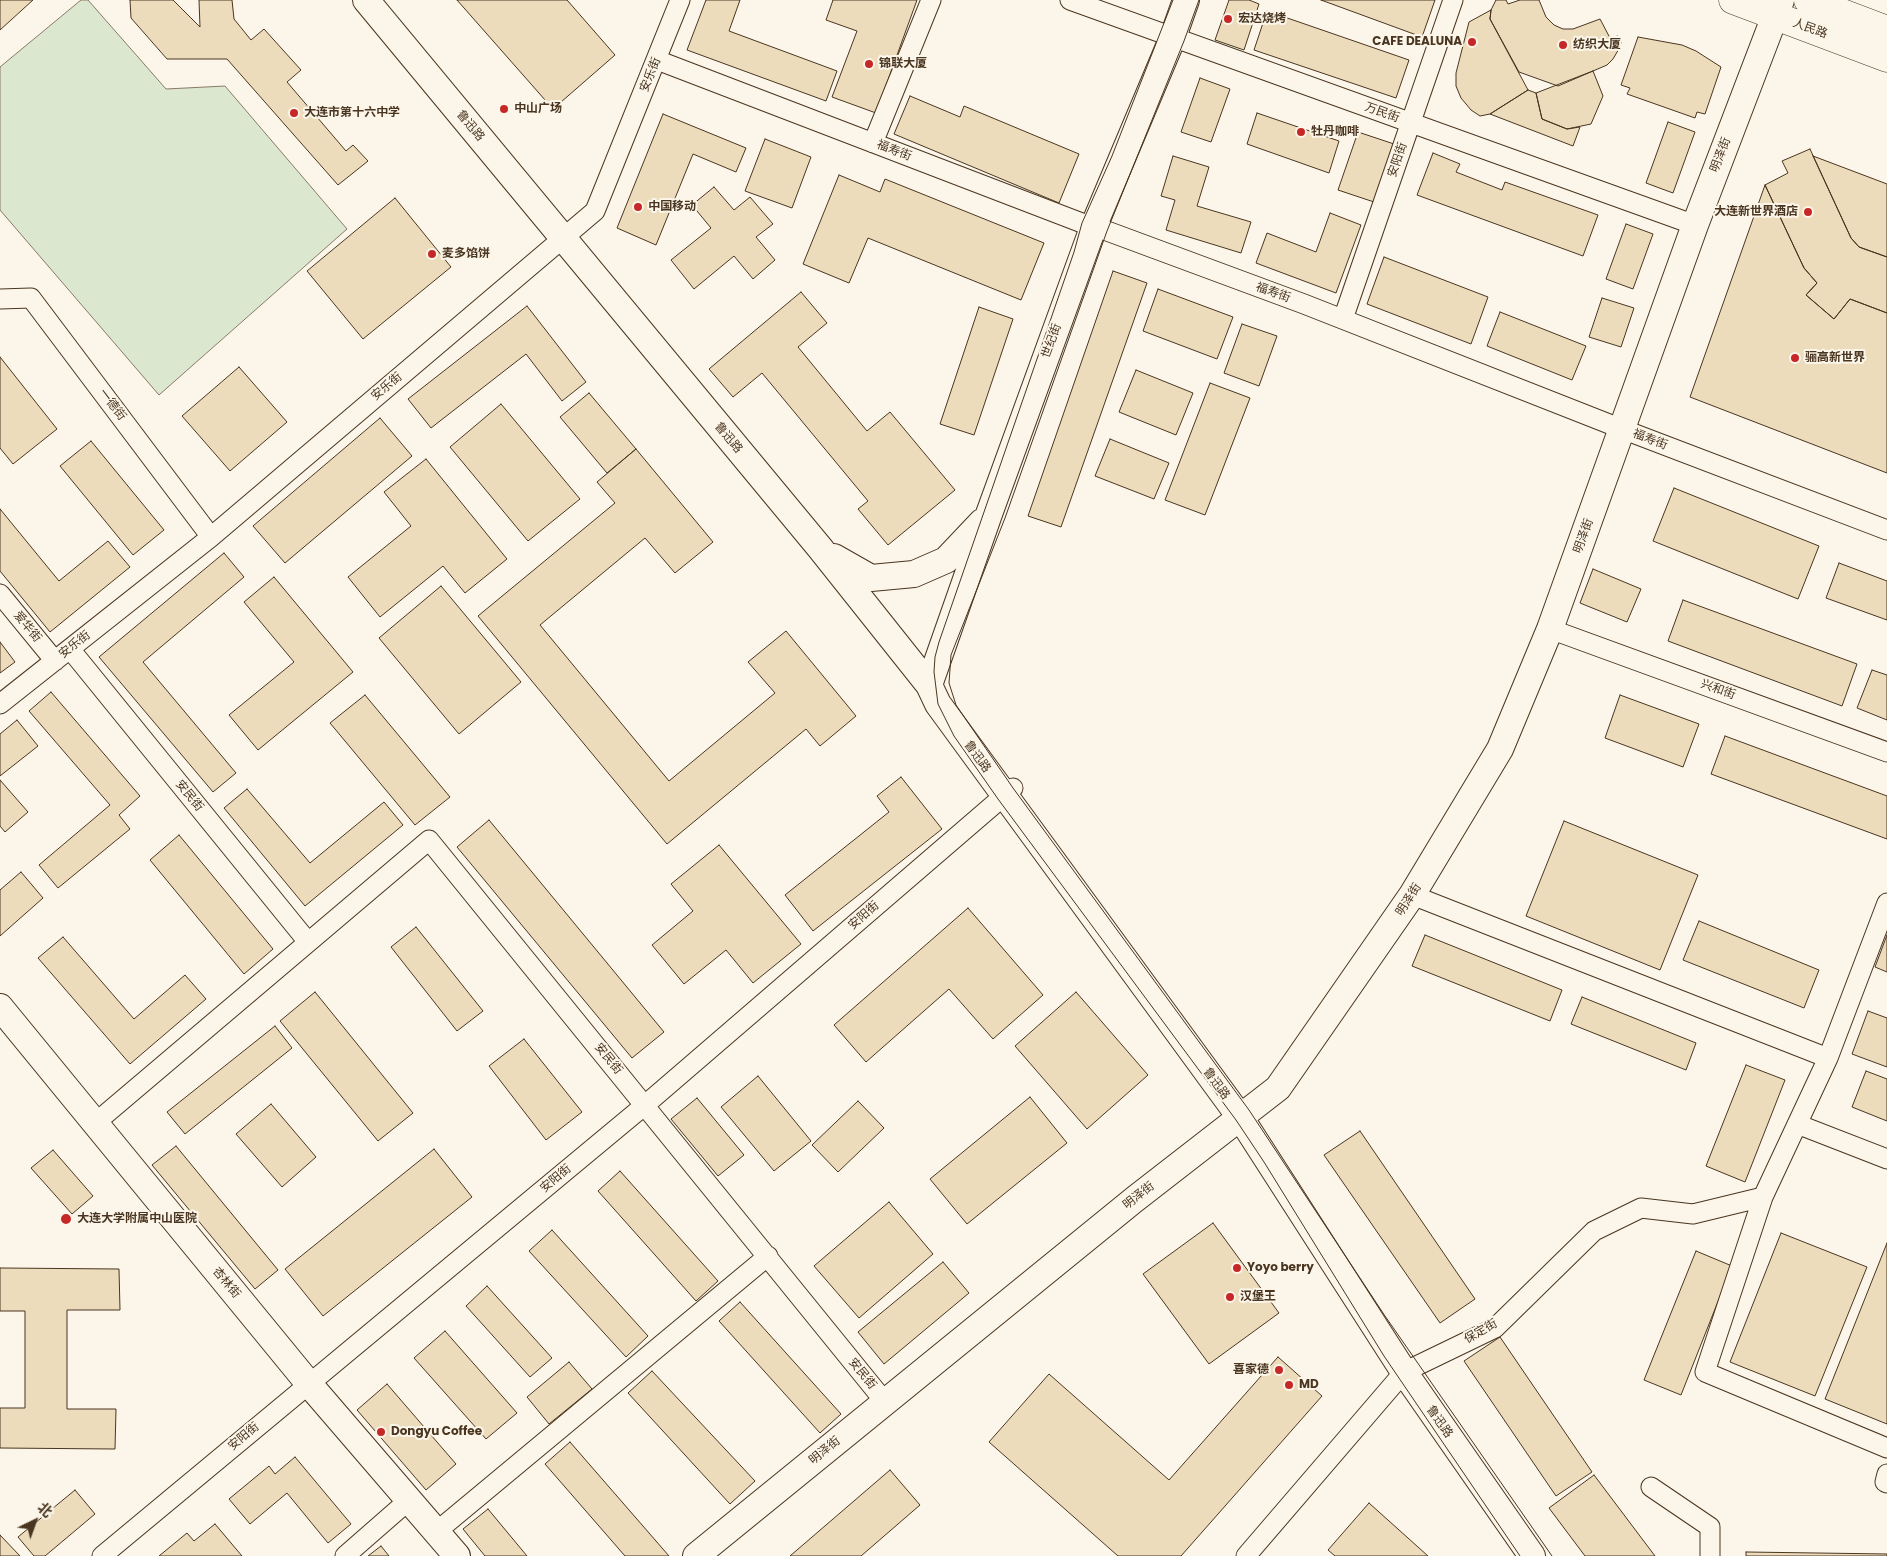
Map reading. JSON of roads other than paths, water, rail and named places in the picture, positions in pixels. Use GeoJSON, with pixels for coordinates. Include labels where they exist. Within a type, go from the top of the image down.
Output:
{"type":"FeatureCollection","features":[{"type":"Feature","properties":{"kind":"main road","name":"鲁迅路"},"geometry":{"type":"LineString","coordinates":[[366,0],[820,548],[929,686],[938,704],[1008,791],[1240,1117],[1404,1372],[1532,1556]]}},
{"type":"Feature","properties":{"kind":"main road","name":"世纪街"},"geometry":{"type":"LineString","coordinates":[[929,686],[1094,225],[1173,37],[1186,0]]}},
{"type":"Feature","properties":{"kind":"main road","name":"人民路"},"geometry":{"type":"LineString","coordinates":[[1733,0],[1778,8],[1887,58]]}},
{"type":"Feature","properties":{"kind":"main road"},"geometry":{"type":"LineString","coordinates":[[1808,0],[1887,30]]}},
{"type":"Feature","properties":{"kind":"main road","name":"明泽街"},"geometry":{"type":"LineString","coordinates":[[696,1556],[1127,1205],[1278,1088],[1412,895],[1500,749],[1550,629],[1695,225],[1778,8]]}},
{"type":"Feature","properties":{"kind":"main road"},"geometry":{"type":"LineString","coordinates":[[820,548],[871,578],[914,574],[946,560],[989,514]]}},
{"type":"Feature","properties":{"kind":"main road","name":"杏林街"},"geometry":{"type":"LineString","coordinates":[[0,1007],[309,1384],[457,1556]]}},
{"type":"Feature","properties":{"kind":"street","name":"安乐街"},"geometry":{"type":"LineString","coordinates":[[0,704],[211,537],[595,211],[680,0]]}},
{"type":"Feature","properties":{"kind":"street"},"geometry":{"type":"LineString","coordinates":[[873,143],[931,0]]}},
{"type":"Feature","properties":{"kind":"street","name":"万民街"},"geometry":{"type":"LineString","coordinates":[[1070,0],[1695,225]]}},
{"type":"Feature","properties":{"kind":"street","name":"安阳街"},"geometry":{"type":"LineString","coordinates":[[1343,320],[1453,0]]}},
{"type":"Feature","properties":{"kind":"street","name":"福寿街"},"geometry":{"type":"LineString","coordinates":[[657,60],[1082,223],[1094,225],[1107,232],[1343,320],[1887,530]]}},
{"type":"Feature","properties":{"kind":"street","name":"一德街"},"geometry":{"type":"LineString","coordinates":[[0,299],[31,298],[211,537]]}},
{"type":"Feature","properties":{"kind":"street","name":"爱华街"},"geometry":{"type":"LineString","coordinates":[[0,594],[62,655]]}},
{"type":"Feature","properties":{"kind":"street","name":"兴和街"},"geometry":{"type":"LineString","coordinates":[[1550,629],[1887,752]]}},
{"type":"Feature","properties":{"kind":"street","name":"安民街"},"geometry":{"type":"LineString","coordinates":[[62,655],[308,942]]}},
{"type":"Feature","properties":{"kind":"street","name":"安阳街"},"geometry":{"type":"LineString","coordinates":[[102,1556],[645,1105],[1008,791]]}},
{"type":"Feature","properties":{"kind":"street","name":"安民街"},"geometry":{"type":"LineString","coordinates":[[94,1124],[428,840],[885,1402]]}},
{"type":"Feature","properties":{"kind":"street"},"geometry":{"type":"LineString","coordinates":[[1412,895],[1828,1058]]}},
{"type":"Feature","properties":{"kind":"street"},"geometry":{"type":"LineString","coordinates":[[1887,903],[1828,1058],[1763,1197],[1705,1372],[1887,1448]]}},
{"type":"Feature","properties":{"kind":"street"},"geometry":{"type":"LineString","coordinates":[[1797,1124],[1887,1159]]}},
{"type":"Feature","properties":{"kind":"street","name":"保定街"},"geometry":{"type":"LineString","coordinates":[[1246,1556],[1404,1372],[1495,1328],[1594,1231],[1641,1208],[1693,1214],[1763,1197]]}},
{"type":"Feature","properties":{"kind":"street"},"geometry":{"type":"LineString","coordinates":[[436,1532],[768,1256]]}},
{"type":"Feature","properties":{"kind":"street"},"geometry":{"type":"LineString","coordinates":[[1887,1474],[1885,1482],[1887,1483]]}},
{"type":"Feature","properties":{"kind":"street"},"geometry":{"type":"LineString","coordinates":[[1651,1487],[1710,1527],[1710,1556]]}},
{"type":"Feature","properties":{"kind":"street"},"geometry":{"type":"LineString","coordinates":[[345,1556],[409,1500]]}},
{"type":"Feature","properties":{"kind":"tram line"},"geometry":{"type":"LineString","coordinates":[[1173,0],[1112,156],[1082,223],[1074,252],[939,642],[934,672],[938,704],[954,736],[998,799],[1236,1120],[1384,1356],[1520,1556]]}},
{"type":"Feature","properties":{"kind":"tram line"},"geometry":{"type":"LineString","coordinates":[[1199,0],[1107,231],[1005,518],[951,655],[949,683],[956,705],[1013,788],[1249,1110],[1385,1316],[1552,1556]]}},
{"type":"Feature","properties":{"kind":"place","name":"宏达烧烤"},"geometry":{"type":"Point","coordinates":[1228,19]}},
{"type":"Feature","properties":{"kind":"place","name":"CAFE DEALUNA"},"geometry":{"type":"Point","coordinates":[1472,42]}},
{"type":"Feature","properties":{"kind":"place","name":"纺织大厦"},"geometry":{"type":"Point","coordinates":[1563,45]}},
{"type":"Feature","properties":{"kind":"place","name":"锦联大厦"},"geometry":{"type":"Point","coordinates":[869,64]}},
{"type":"Feature","properties":{"kind":"place","name":"中山广场"},"geometry":{"type":"Point","coordinates":[504,109]}},
{"type":"Feature","properties":{"kind":"place","name":"大连市第十六中学"},"geometry":{"type":"Point","coordinates":[294,113]}},
{"type":"Feature","properties":{"kind":"place","name":"牡丹咖啡"},"geometry":{"type":"Point","coordinates":[1301,132]}},
{"type":"Feature","properties":{"kind":"place","name":"中国移动"},"geometry":{"type":"Point","coordinates":[638,207]}},
{"type":"Feature","properties":{"kind":"place","name":"大连新世界酒店"},"geometry":{"type":"Point","coordinates":[1808,212]}},
{"type":"Feature","properties":{"kind":"place","name":"麦多馅饼"},"geometry":{"type":"Point","coordinates":[432,254]}},
{"type":"Feature","properties":{"kind":"place","name":"骊高新世界"},"geometry":{"type":"Point","coordinates":[1795,358]}},
{"type":"Feature","properties":{"kind":"place","name":"大连大学附属中山医院"},"geometry":{"type":"Point","coordinates":[66,1219]}},
{"type":"Feature","properties":{"kind":"place","name":"Yoyo berry"},"geometry":{"type":"Point","coordinates":[1237,1268]}},
{"type":"Feature","properties":{"kind":"place","name":"汉堡王"},"geometry":{"type":"Point","coordinates":[1230,1297]}},
{"type":"Feature","properties":{"kind":"place","name":"喜家德"},"geometry":{"type":"Point","coordinates":[1279,1370]}},
{"type":"Feature","properties":{"kind":"place","name":"MD"},"geometry":{"type":"Point","coordinates":[1289,1385]}},
{"type":"Feature","properties":{"kind":"place","name":"Dongyu Coffee"},"geometry":{"type":"Point","coordinates":[381,1432]}}]}
